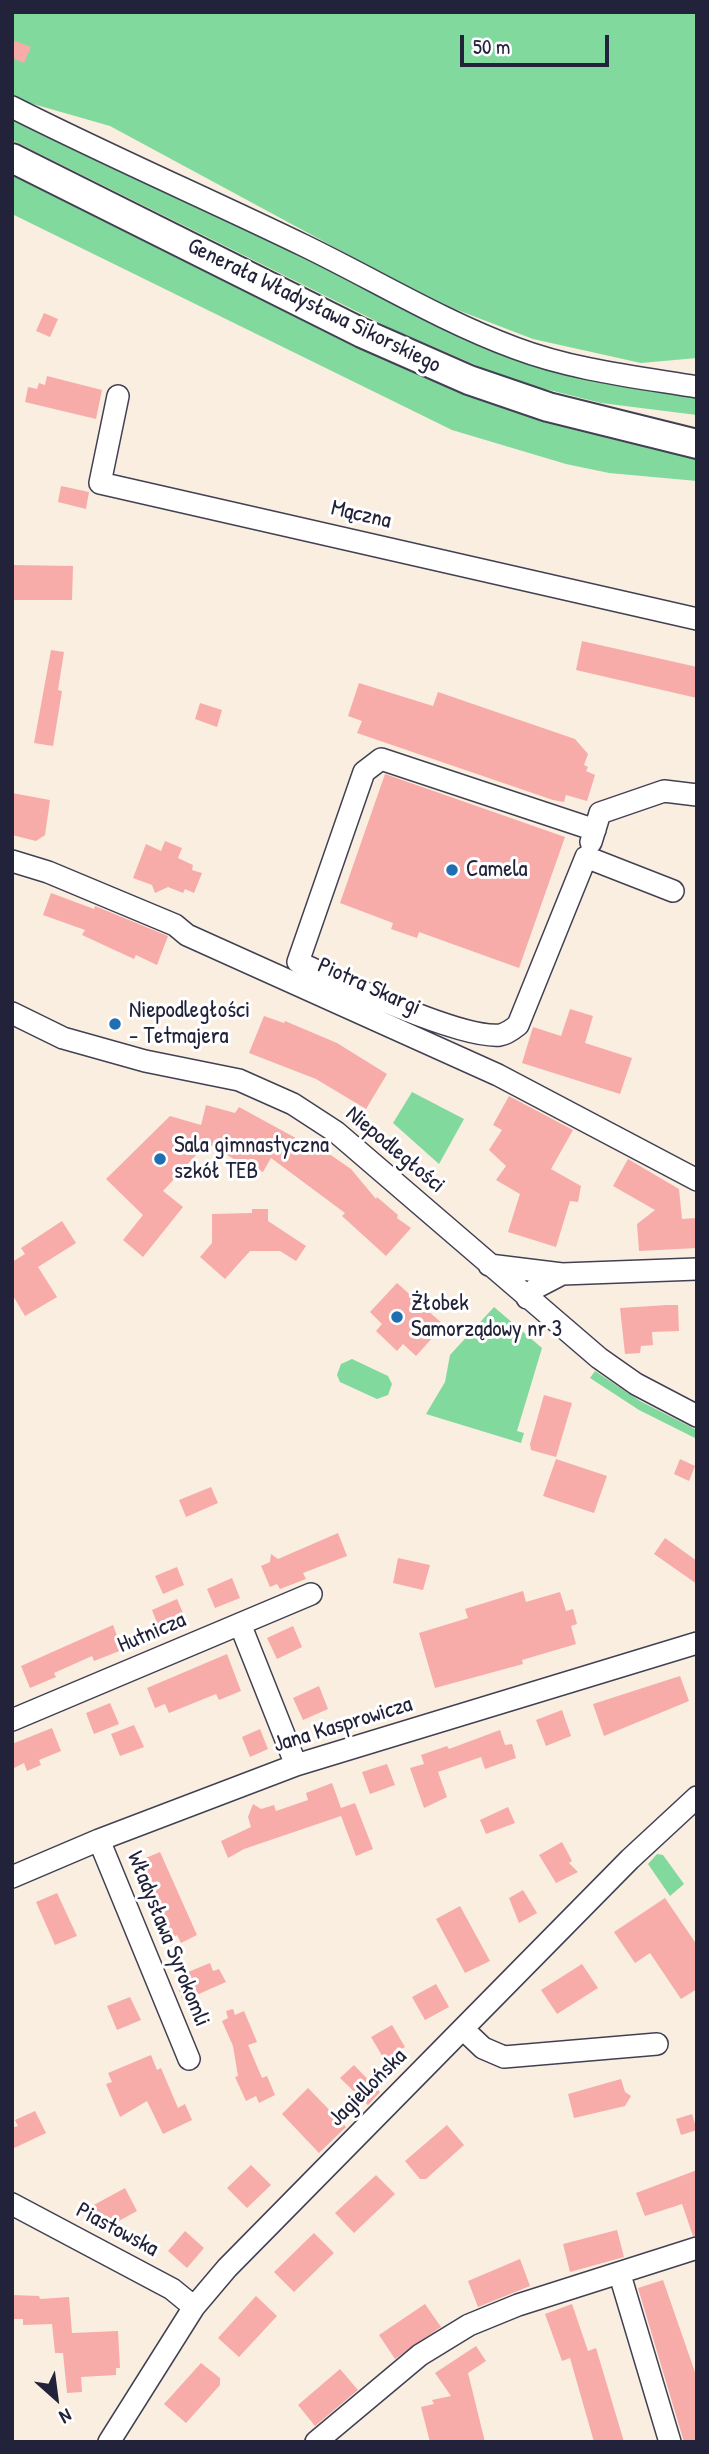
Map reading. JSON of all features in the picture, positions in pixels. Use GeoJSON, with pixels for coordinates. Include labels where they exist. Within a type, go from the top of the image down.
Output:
{"type":"FeatureCollection","features":[{"type":"Feature","properties":{"kind":"main road","name":"Generała Władysława Sikorskiego"},"geometry":{"type":"LineString","coordinates":[[12,158],[362,333],[469,380],[548,407],[697,444]]}},
{"type":"Feature","properties":{"kind":"main road","name":"Generała Władysława Sikorskiego"},"geometry":{"type":"LineString","coordinates":[[627,425],[697,430]]}},
{"type":"Feature","properties":{"kind":"street"},"geometry":{"type":"LineString","coordinates":[[12,107],[152,176],[304,246],[385,290],[515,348],[565,364],[697,387]]}},
{"type":"Feature","properties":{"kind":"street","name":"Mączna"},"geometry":{"type":"LineString","coordinates":[[118,396],[100,483],[697,619]]}},
{"type":"Feature","properties":{"kind":"street"},"geometry":{"type":"LineString","coordinates":[[595,830],[381,759],[364,772],[298,962],[456,1027],[487,1035],[503,1035],[518,1025],[586,857],[595,830],[600,813],[664,791],[697,795]]}},
{"type":"Feature","properties":{"kind":"street"},"geometry":{"type":"LineString","coordinates":[[586,857],[673,891]]}},
{"type":"Feature","properties":{"kind":"street","name":"Piotra Skargi"},"geometry":{"type":"LineString","coordinates":[[12,861],[48,872],[175,925],[187,935],[465,1059],[697,1180]]}},
{"type":"Feature","properties":{"kind":"street","name":"Niepodległości"},"geometry":{"type":"LineString","coordinates":[[12,1013],[63,1038],[145,1061],[239,1080],[293,1104],[336,1132],[598,1358],[636,1384],[697,1416]]}},
{"type":"Feature","properties":{"kind":"street"},"geometry":{"type":"LineString","coordinates":[[489,1265],[562,1274],[697,1269]]}},
{"type":"Feature","properties":{"kind":"street"},"geometry":{"type":"LineString","coordinates":[[527,1298],[537,1287],[562,1274]]}},
{"type":"Feature","properties":{"kind":"street","name":"Hutnicza"},"geometry":{"type":"LineString","coordinates":[[12,1720],[312,1594]]}},
{"type":"Feature","properties":{"kind":"street"},"geometry":{"type":"LineString","coordinates":[[240,1624],[296,1765]]}},
{"type":"Feature","properties":{"kind":"street","name":"Jana Kasprowicza"},"geometry":{"type":"LineString","coordinates":[[12,1877],[99,1839],[296,1765],[697,1643]]}},
{"type":"Feature","properties":{"kind":"street","name":"Jagiellońska"},"geometry":{"type":"LineString","coordinates":[[109,2442],[194,2307],[227,2268],[630,1859],[697,1797]]}},
{"type":"Feature","properties":{"kind":"street","name":"Władysława Syrokomli"},"geometry":{"type":"LineString","coordinates":[[99,1839],[189,2059]]}},
{"type":"Feature","properties":{"kind":"street"},"geometry":{"type":"LineString","coordinates":[[463,2029],[483,2049],[504,2057],[657,2044]]}},
{"type":"Feature","properties":{"kind":"street","name":"Piastowska"},"geometry":{"type":"LineString","coordinates":[[12,2204],[172,2289],[194,2307]]}},
{"type":"Feature","properties":{"kind":"street"},"geometry":{"type":"LineString","coordinates":[[316,2442],[420,2355],[469,2325],[518,2305],[620,2275],[697,2248]]}},
{"type":"Feature","properties":{"kind":"street"},"geometry":{"type":"LineString","coordinates":[[620,2275],[670,2442]]}},
{"type":"Feature","properties":{"kind":"green space"},"geometry":{"type":"Polygon","coordinates":[[[12,12],[697,12],[697,358],[641,363],[533,339],[434,301],[110,126],[12,98],[12,12]]]}},
{"type":"Feature","properties":{"kind":"green space"},"geometry":{"type":"Polygon","coordinates":[[[12,110],[483,340],[697,388],[697,415],[601,403],[533,386],[485,369],[392,329],[12,140],[12,110]]]}},
{"type":"Feature","properties":{"kind":"green space"},"geometry":{"type":"Polygon","coordinates":[[[12,172],[385,357],[462,392],[552,421],[697,449],[697,481],[609,473],[566,464],[452,430],[12,214],[12,172]]]}},
{"type":"Feature","properties":{"kind":"green space"},"geometry":{"type":"Polygon","coordinates":[[[412,1092],[464,1119],[439,1164],[393,1123],[412,1092]]]}},
{"type":"Feature","properties":{"kind":"green space"},"geometry":{"type":"Polygon","coordinates":[[[494,1307],[542,1348],[517,1431],[524,1433],[521,1443],[426,1414],[445,1382],[450,1355],[494,1307]]]}},
{"type":"Feature","properties":{"kind":"green space"},"geometry":{"type":"Polygon","coordinates":[[[352,1359],[388,1376],[392,1384],[388,1395],[377,1399],[340,1382],[337,1375],[341,1364],[352,1359]]]}},
{"type":"Feature","properties":{"kind":"green space"},"geometry":{"type":"Polygon","coordinates":[[[595,1371],[640,1401],[697,1430],[697,1439],[639,1410],[590,1378],[595,1371]]]}},
{"type":"Feature","properties":{"kind":"green space"},"geometry":{"type":"Polygon","coordinates":[[[657,1854],[663,1855],[684,1884],[670,1896],[648,1864],[657,1854]]]}},
{"type":"Feature","properties":{"kind":"building"},"geometry":{"type":"Polygon","coordinates":[[[12,40],[31,47],[24,63],[12,58],[12,40]]]}},
{"type":"Feature","properties":{"kind":"building"},"geometry":{"type":"Polygon","coordinates":[[[44,313],[58,319],[50,337],[36,331],[44,313]]]}},
{"type":"Feature","properties":{"kind":"building"},"geometry":{"type":"Polygon","coordinates":[[[47,376],[102,390],[96,419],[25,402],[28,387],[37,389],[39,383],[45,385],[47,376]]]}},
{"type":"Feature","properties":{"kind":"building"},"geometry":{"type":"Polygon","coordinates":[[[61,486],[89,492],[86,509],[58,502],[61,486]]]}},
{"type":"Feature","properties":{"kind":"building"},"geometry":{"type":"Polygon","coordinates":[[[12,565],[73,566],[72,600],[12,600],[12,565]]]}},
{"type":"Feature","properties":{"kind":"building"},"geometry":{"type":"Polygon","coordinates":[[[582,641],[697,667],[697,698],[576,670],[582,641]]]}},
{"type":"Feature","properties":{"kind":"building"},"geometry":{"type":"Polygon","coordinates":[[[51,650],[64,652],[58,690],[62,691],[53,746],[34,743],[51,650]]]}},
{"type":"Feature","properties":{"kind":"building"},"geometry":{"type":"Polygon","coordinates":[[[359,683],[433,706],[438,692],[575,739],[588,754],[584,765],[588,767],[586,771],[595,775],[587,801],[566,795],[564,802],[553,800],[357,733],[362,721],[348,716],[359,683]]]}},
{"type":"Feature","properties":{"kind":"building"},"geometry":{"type":"Polygon","coordinates":[[[200,703],[222,710],[217,727],[195,719],[200,703]]]}},
{"type":"Feature","properties":{"kind":"building","name":"Camela"},"geometry":{"type":"Polygon","coordinates":[[[385,774],[565,837],[519,968],[419,932],[417,938],[391,929],[393,923],[340,903],[385,774]]]}},
{"type":"Feature","properties":{"kind":"building"},"geometry":{"type":"Polygon","coordinates":[[[12,793],[50,800],[45,835],[36,841],[12,835],[12,793]]]}},
{"type":"Feature","properties":{"kind":"building"},"geometry":{"type":"Polygon","coordinates":[[[165,841],[182,848],[178,858],[193,865],[192,870],[202,873],[194,893],[185,889],[183,893],[168,887],[155,893],[152,885],[133,878],[146,844],[161,851],[165,841]]]}},
{"type":"Feature","properties":{"kind":"building"},"geometry":{"type":"Polygon","coordinates":[[[51,893],[94,909],[95,906],[168,936],[157,965],[136,955],[134,959],[82,935],[85,930],[43,915],[51,893]]]}},
{"type":"Feature","properties":{"kind":"building"},"geometry":{"type":"Polygon","coordinates":[[[570,1009],[593,1016],[585,1043],[632,1058],[620,1094],[522,1063],[533,1027],[561,1036],[570,1009]]]}},
{"type":"Feature","properties":{"kind":"building"},"geometry":{"type":"Polygon","coordinates":[[[264,1016],[284,1023],[285,1021],[337,1043],[387,1074],[366,1109],[316,1079],[249,1053],[264,1016]]]}},
{"type":"Feature","properties":{"kind":"building"},"geometry":{"type":"Polygon","coordinates":[[[509,1096],[573,1130],[551,1169],[581,1186],[578,1202],[570,1201],[556,1247],[508,1232],[520,1194],[496,1180],[506,1166],[489,1150],[502,1130],[493,1125],[509,1096]]]}},
{"type":"Feature","properties":{"kind":"building"},"geometry":{"type":"Polygon","coordinates":[[[206,1105],[235,1113],[239,1107],[303,1142],[306,1138],[351,1169],[376,1199],[377,1197],[411,1228],[386,1256],[342,1216],[345,1213],[271,1158],[263,1172],[244,1161],[242,1164],[207,1143],[163,1191],[183,1207],[143,1257],[123,1240],[143,1215],[106,1179],[170,1116],[201,1125],[206,1105]]]}},
{"type":"Feature","properties":{"kind":"building"},"geometry":{"type":"Polygon","coordinates":[[[628,1159],[679,1189],[682,1219],[697,1218],[697,1248],[639,1251],[637,1224],[655,1210],[613,1186],[628,1159]]]}},
{"type":"Feature","properties":{"kind":"building"},"geometry":{"type":"Polygon","coordinates":[[[252,1209],[268,1209],[268,1221],[306,1246],[296,1261],[280,1251],[250,1251],[225,1279],[200,1257],[212,1243],[212,1214],[252,1213],[252,1209]]]}},
{"type":"Feature","properties":{"kind":"building"},"geometry":{"type":"Polygon","coordinates":[[[62,1221],[76,1243],[38,1267],[57,1297],[25,1316],[12,1294],[12,1262],[25,1254],[21,1248],[62,1221]]]}},
{"type":"Feature","properties":{"kind":"building","name":"Żłobek Samorządowy nr 3"},"geometry":{"type":"Polygon","coordinates":[[[397,1283],[444,1325],[416,1356],[403,1344],[397,1351],[376,1331],[382,1324],[370,1312],[397,1283]]]}},
{"type":"Feature","properties":{"kind":"building"},"geometry":{"type":"Polygon","coordinates":[[[678,1305],[679,1331],[652,1332],[653,1345],[641,1346],[640,1353],[625,1354],[620,1308],[678,1305]]]}},
{"type":"Feature","properties":{"kind":"building"},"geometry":{"type":"Polygon","coordinates":[[[544,1395],[572,1403],[556,1457],[531,1450],[530,1444],[544,1395]]]}},
{"type":"Feature","properties":{"kind":"building"},"geometry":{"type":"Polygon","coordinates":[[[556,1459],[607,1476],[594,1513],[543,1496],[556,1459]]]}},
{"type":"Feature","properties":{"kind":"building"},"geometry":{"type":"Polygon","coordinates":[[[680,1459],[695,1466],[689,1481],[674,1474],[680,1459]]]}},
{"type":"Feature","properties":{"kind":"building"},"geometry":{"type":"Polygon","coordinates":[[[211,1487],[218,1503],[186,1517],[179,1500],[211,1487]]]}},
{"type":"Feature","properties":{"kind":"building"},"geometry":{"type":"Polygon","coordinates":[[[338,1533],[347,1556],[303,1573],[306,1579],[280,1589],[277,1584],[270,1587],[261,1566],[270,1562],[271,1554],[278,1559],[338,1533]]]}},
{"type":"Feature","properties":{"kind":"building"},"geometry":{"type":"Polygon","coordinates":[[[665,1538],[697,1561],[697,1584],[654,1554],[665,1538]]]}},
{"type":"Feature","properties":{"kind":"building"},"geometry":{"type":"Polygon","coordinates":[[[398,1558],[430,1565],[423,1590],[393,1583],[398,1558]]]}},
{"type":"Feature","properties":{"kind":"building"},"geometry":{"type":"Polygon","coordinates":[[[177,1567],[184,1585],[163,1594],[155,1576],[177,1567]]]}},
{"type":"Feature","properties":{"kind":"building"},"geometry":{"type":"Polygon","coordinates":[[[232,1578],[240,1598],[215,1608],[207,1589],[232,1578]]]}},
{"type":"Feature","properties":{"kind":"building"},"geometry":{"type":"Polygon","coordinates":[[[523,1591],[526,1602],[560,1592],[566,1611],[573,1609],[577,1624],[571,1626],[576,1644],[522,1660],[523,1664],[435,1688],[419,1633],[468,1618],[465,1609],[523,1591]]]}},
{"type":"Feature","properties":{"kind":"building"},"geometry":{"type":"Polygon","coordinates":[[[177,1599],[186,1620],[160,1631],[152,1610],[177,1599]]]}},
{"type":"Feature","properties":{"kind":"building"},"geometry":{"type":"Polygon","coordinates":[[[113,1625],[122,1650],[94,1661],[92,1656],[54,1673],[56,1677],[30,1688],[21,1666],[113,1625]]]}},
{"type":"Feature","properties":{"kind":"building"},"geometry":{"type":"Polygon","coordinates":[[[293,1626],[302,1647],[277,1659],[267,1638],[293,1626]]]}},
{"type":"Feature","properties":{"kind":"building"},"geometry":{"type":"Polygon","coordinates":[[[227,1654],[241,1691],[219,1700],[216,1694],[169,1713],[165,1704],[155,1708],[147,1688],[227,1654]]]}},
{"type":"Feature","properties":{"kind":"building"},"geometry":{"type":"Polygon","coordinates":[[[680,1676],[689,1701],[604,1736],[593,1704],[680,1676]]]}},
{"type":"Feature","properties":{"kind":"building"},"geometry":{"type":"Polygon","coordinates":[[[319,1686],[328,1709],[303,1720],[293,1698],[319,1686]]]}},
{"type":"Feature","properties":{"kind":"building"},"geometry":{"type":"Polygon","coordinates":[[[110,1703],[119,1724],[94,1734],[86,1713],[110,1703]]]}},
{"type":"Feature","properties":{"kind":"building"},"geometry":{"type":"Polygon","coordinates":[[[562,1710],[571,1736],[546,1746],[536,1720],[562,1710]]]}},
{"type":"Feature","properties":{"kind":"building"},"geometry":{"type":"Polygon","coordinates":[[[134,1725],[144,1747],[120,1756],[111,1734],[134,1725]]]}},
{"type":"Feature","properties":{"kind":"building"},"geometry":{"type":"Polygon","coordinates":[[[52,1728],[61,1751],[39,1760],[41,1765],[27,1771],[24,1763],[12,1769],[12,1744],[52,1728]]]}},
{"type":"Feature","properties":{"kind":"building"},"geometry":{"type":"Polygon","coordinates":[[[260,1729],[268,1749],[250,1757],[242,1737],[260,1729]]]}},
{"type":"Feature","properties":{"kind":"building"},"geometry":{"type":"Polygon","coordinates":[[[500,1730],[505,1745],[512,1744],[516,1758],[485,1769],[481,1757],[438,1772],[447,1797],[424,1808],[410,1768],[424,1764],[421,1755],[447,1746],[449,1749],[500,1730]]]}},
{"type":"Feature","properties":{"kind":"building"},"geometry":{"type":"Polygon","coordinates":[[[387,1764],[395,1785],[370,1794],[362,1772],[387,1764]]]}},
{"type":"Feature","properties":{"kind":"building"},"geometry":{"type":"Polygon","coordinates":[[[332,1783],[341,1808],[355,1803],[373,1849],[356,1856],[341,1816],[244,1849],[228,1858],[221,1841],[251,1827],[248,1817],[253,1804],[261,1809],[274,1805],[276,1811],[308,1800],[306,1793],[332,1783]]]}},
{"type":"Feature","properties":{"kind":"building"},"geometry":{"type":"Polygon","coordinates":[[[508,1807],[515,1823],[486,1834],[480,1820],[508,1807]]]}},
{"type":"Feature","properties":{"kind":"building"},"geometry":{"type":"Polygon","coordinates":[[[562,1842],[572,1861],[569,1863],[578,1872],[556,1883],[539,1855],[562,1842]]]}},
{"type":"Feature","properties":{"kind":"building"},"geometry":{"type":"Polygon","coordinates":[[[160,1852],[197,1935],[181,1943],[177,1935],[173,1938],[141,1860],[160,1852]]]}},
{"type":"Feature","properties":{"kind":"building"},"geometry":{"type":"Polygon","coordinates":[[[523,1890],[537,1913],[519,1923],[509,1898],[523,1890]]]}},
{"type":"Feature","properties":{"kind":"building"},"geometry":{"type":"Polygon","coordinates":[[[57,1893],[77,1936],[55,1945],[36,1902],[57,1893]]]}},
{"type":"Feature","properties":{"kind":"building"},"geometry":{"type":"Polygon","coordinates":[[[665,1898],[697,1945],[697,1989],[681,1999],[650,1953],[635,1963],[614,1932],[665,1898]]]}},
{"type":"Feature","properties":{"kind":"building"},"geometry":{"type":"Polygon","coordinates":[[[460,1906],[490,1961],[465,1973],[436,1919],[460,1906]]]}},
{"type":"Feature","properties":{"kind":"building"},"geometry":{"type":"Polygon","coordinates":[[[210,1963],[213,1971],[219,1969],[226,1982],[183,2001],[178,1988],[192,1981],[188,1972],[210,1963]]]}},
{"type":"Feature","properties":{"kind":"building"},"geometry":{"type":"Polygon","coordinates":[[[582,1964],[598,1988],[557,2014],[541,1990],[582,1964]]]}},
{"type":"Feature","properties":{"kind":"building"},"geometry":{"type":"Polygon","coordinates":[[[436,1984],[449,2007],[425,2020],[412,1997],[436,1984]]]}},
{"type":"Feature","properties":{"kind":"building"},"geometry":{"type":"Polygon","coordinates":[[[130,1997],[141,2020],[117,2030],[107,2006],[130,1997]]]}},
{"type":"Feature","properties":{"kind":"building"},"geometry":{"type":"Polygon","coordinates":[[[233,2009],[235,2015],[244,2011],[257,2042],[248,2045],[262,2078],[267,2076],[275,2095],[259,2103],[256,2096],[246,2101],[235,2077],[238,2076],[233,2046],[222,2021],[228,2018],[226,2011],[233,2009]]]}},
{"type":"Feature","properties":{"kind":"building"},"geometry":{"type":"Polygon","coordinates":[[[392,2025],[405,2047],[384,2059],[371,2037],[392,2025]]]}},
{"type":"Feature","properties":{"kind":"building"},"geometry":{"type":"Polygon","coordinates":[[[151,2055],[157,2070],[161,2068],[178,2108],[185,2104],[192,2120],[163,2134],[147,2101],[120,2117],[106,2084],[112,2082],[108,2073],[151,2055]]]}},
{"type":"Feature","properties":{"kind":"building"},"geometry":{"type":"Polygon","coordinates":[[[354,2065],[380,2092],[368,2105],[340,2078],[354,2065]]]}},
{"type":"Feature","properties":{"kind":"building"},"geometry":{"type":"Polygon","coordinates":[[[621,2079],[625,2092],[631,2096],[625,2106],[574,2118],[568,2094],[621,2079]]]}},
{"type":"Feature","properties":{"kind":"building"},"geometry":{"type":"Polygon","coordinates":[[[308,2088],[346,2127],[319,2153],[282,2114],[308,2088]]]}},
{"type":"Feature","properties":{"kind":"building"},"geometry":{"type":"Polygon","coordinates":[[[35,2111],[46,2133],[12,2149],[12,2128],[18,2126],[15,2120],[35,2111]]]}},
{"type":"Feature","properties":{"kind":"building"},"geometry":{"type":"Polygon","coordinates":[[[692,2114],[697,2130],[681,2135],[676,2119],[692,2114]]]}},
{"type":"Feature","properties":{"kind":"building"},"geometry":{"type":"Polygon","coordinates":[[[447,2125],[464,2145],[426,2179],[420,2179],[405,2161],[447,2125]]]}},
{"type":"Feature","properties":{"kind":"building"},"geometry":{"type":"Polygon","coordinates":[[[251,2165],[271,2185],[247,2208],[227,2188],[251,2165]]]}},
{"type":"Feature","properties":{"kind":"building"},"geometry":{"type":"Polygon","coordinates":[[[697,2170],[697,2235],[693,2236],[682,2204],[645,2216],[636,2193],[697,2170]]]}},
{"type":"Feature","properties":{"kind":"building"},"geometry":{"type":"Polygon","coordinates":[[[376,2175],[395,2194],[354,2233],[335,2213],[376,2175]]]}},
{"type":"Feature","properties":{"kind":"building"},"geometry":{"type":"Polygon","coordinates":[[[125,2188],[137,2211],[104,2229],[92,2206],[125,2188]]]}},
{"type":"Feature","properties":{"kind":"building"},"geometry":{"type":"Polygon","coordinates":[[[617,2230],[624,2257],[570,2272],[563,2244],[617,2230]]]}},
{"type":"Feature","properties":{"kind":"building"},"geometry":{"type":"Polygon","coordinates":[[[185,2231],[204,2248],[187,2268],[168,2251],[185,2231]]]}},
{"type":"Feature","properties":{"kind":"building"},"geometry":{"type":"Polygon","coordinates":[[[314,2233],[334,2253],[294,2292],[274,2272],[314,2233]]]}},
{"type":"Feature","properties":{"kind":"building"},"geometry":{"type":"Polygon","coordinates":[[[520,2259],[530,2286],[478,2307],[468,2281],[520,2259]]]}},
{"type":"Feature","properties":{"kind":"building"},"geometry":{"type":"Polygon","coordinates":[[[663,2280],[697,2378],[697,2442],[684,2442],[638,2288],[663,2280]]]}},
{"type":"Feature","properties":{"kind":"building"},"geometry":{"type":"Polygon","coordinates":[[[12,2295],[39,2296],[40,2299],[69,2297],[72,2333],[118,2331],[120,2368],[116,2368],[116,2375],[81,2377],[82,2392],[67,2393],[63,2353],[55,2353],[52,2324],[23,2325],[23,2319],[12,2319],[12,2295]]]}},
{"type":"Feature","properties":{"kind":"building"},"geometry":{"type":"Polygon","coordinates":[[[256,2296],[277,2316],[239,2357],[218,2338],[256,2296]]]}},
{"type":"Feature","properties":{"kind":"building"},"geometry":{"type":"Polygon","coordinates":[[[425,2304],[441,2327],[395,2359],[379,2335],[425,2304]]]}},
{"type":"Feature","properties":{"kind":"building"},"geometry":{"type":"Polygon","coordinates":[[[572,2304],[588,2351],[596,2348],[624,2442],[594,2442],[570,2358],[562,2361],[545,2314],[572,2304]]]}},
{"type":"Feature","properties":{"kind":"building"},"geometry":{"type":"Polygon","coordinates":[[[476,2346],[486,2361],[468,2373],[485,2442],[430,2442],[421,2407],[434,2404],[432,2400],[451,2396],[435,2373],[476,2346]]]}},
{"type":"Feature","properties":{"kind":"building"},"geometry":{"type":"Polygon","coordinates":[[[201,2363],[220,2378],[220,2385],[186,2423],[164,2404],[201,2363]]]}},
{"type":"Feature","properties":{"kind":"building"},"geometry":{"type":"Polygon","coordinates":[[[340,2369],[358,2390],[315,2426],[298,2405],[340,2369]]]}},
{"type":"Feature","properties":{"kind":"place","name":"Camela"},"geometry":{"type":"Point","coordinates":[452,870]}},
{"type":"Feature","properties":{"kind":"place","name":"Niepodległości - Tetmajera"},"geometry":{"type":"Point","coordinates":[115,1024]}},
{"type":"Feature","properties":{"kind":"place","name":"Sala gimnastyczna szkół TEB"},"geometry":{"type":"Point","coordinates":[160,1159]}},
{"type":"Feature","properties":{"kind":"place","name":"Żłobek Samorządowy nr 3"},"geometry":{"type":"Point","coordinates":[397,1317]}}]}
